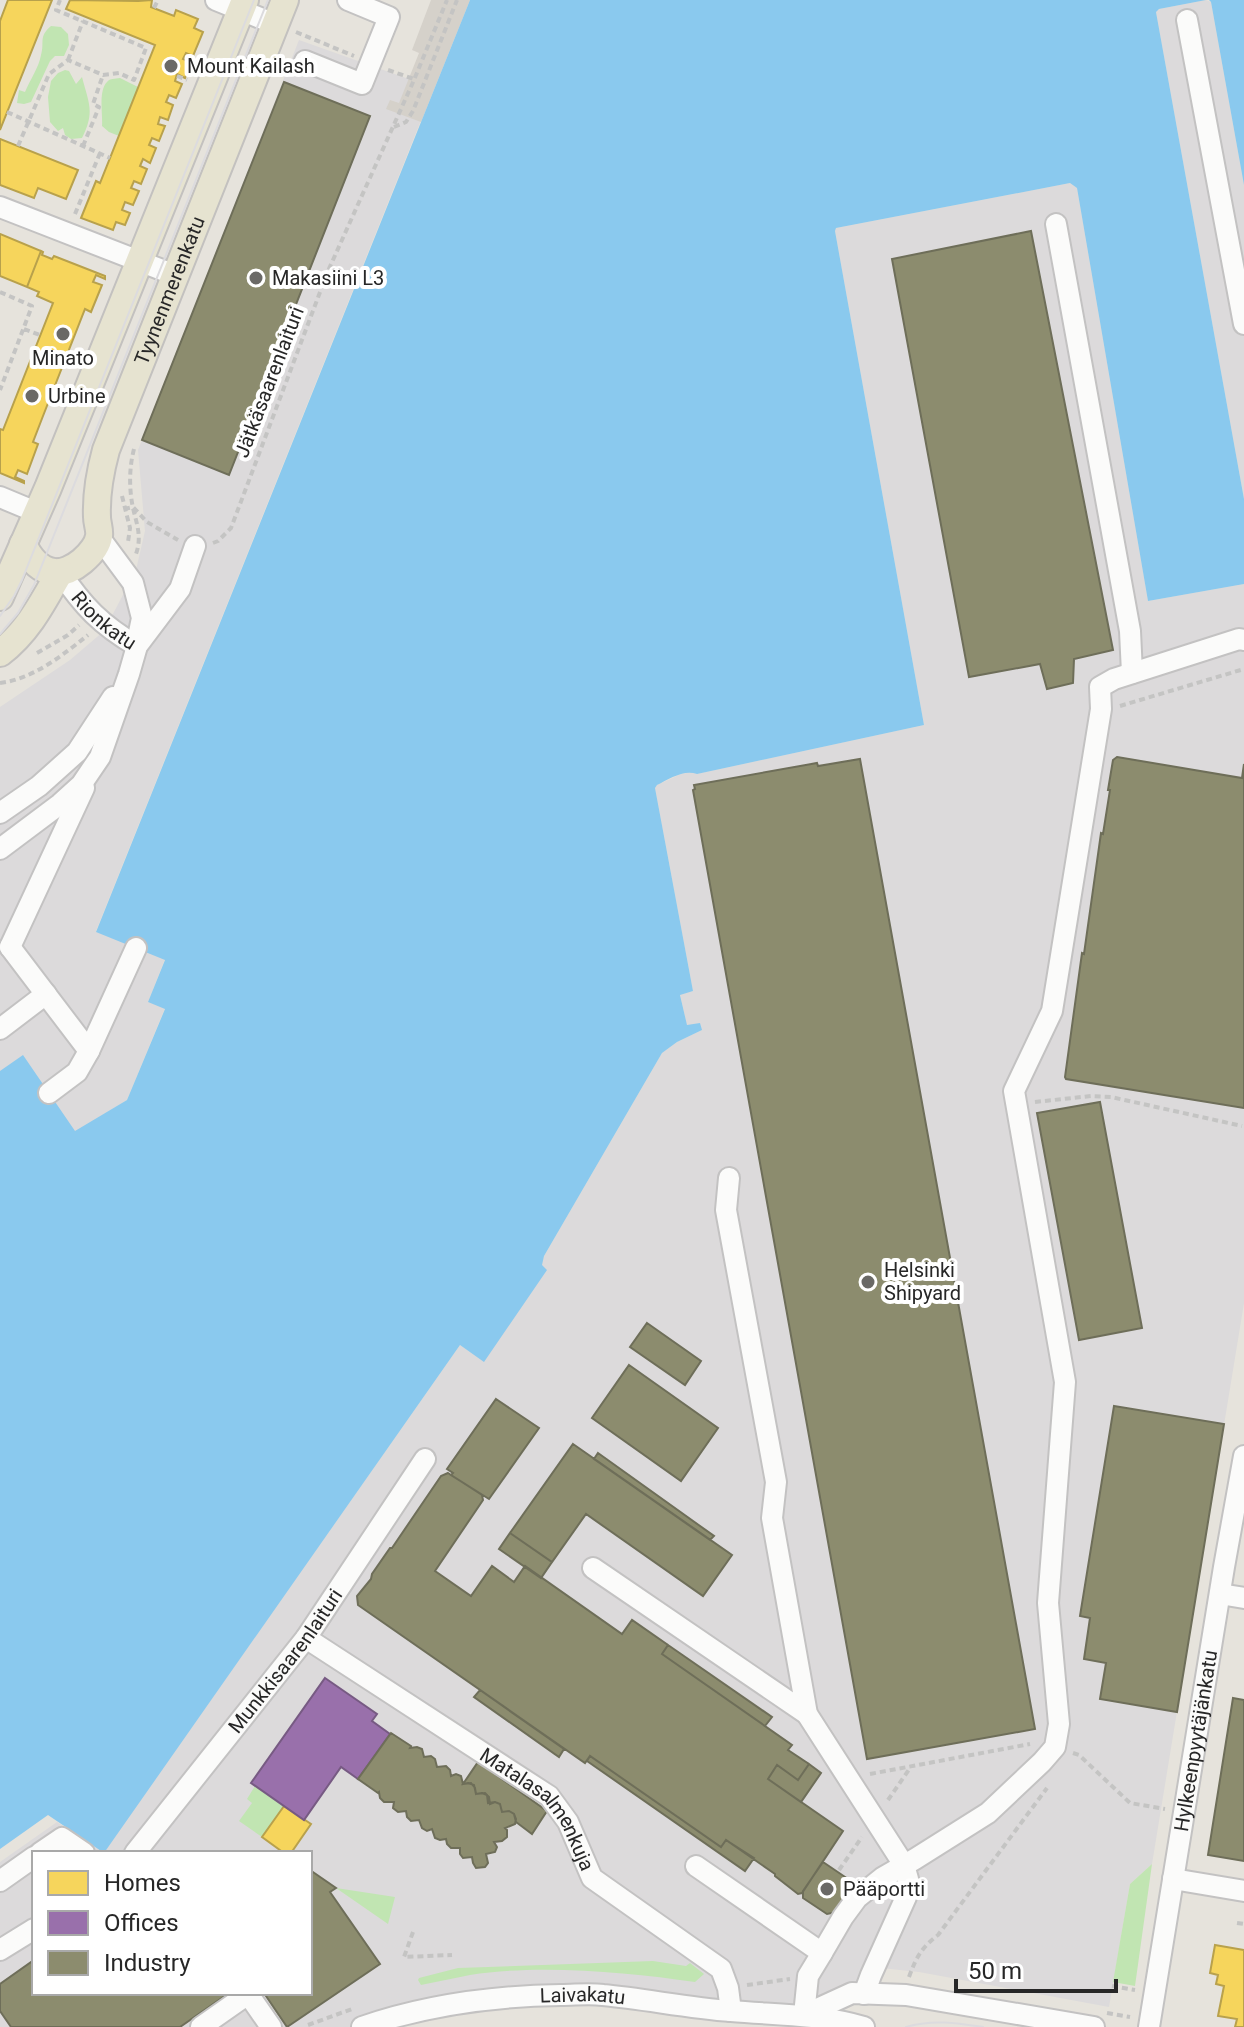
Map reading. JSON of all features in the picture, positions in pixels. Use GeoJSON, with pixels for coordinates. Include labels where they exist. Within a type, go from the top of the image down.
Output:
{"type":"FeatureCollection","features":[{"type":"Feature","properties":{"kind":"main road","name":"Tyynenmerenkatu"},"geometry":{"type":"LineString","coordinates":[[0,597],[51,480],[243,5]]}},
{"type":"Feature","properties":{"kind":"main road","name":"Tyynenmerenkatu"},"geometry":{"type":"LineString","coordinates":[[99,537],[96,518],[99,474],[106,450],[175,275],[285,18]]}},
{"type":"Feature","properties":{"kind":"main road"},"geometry":{"type":"LineString","coordinates":[[23,544],[41,567],[60,572],[79,564],[88,556],[99,537]]}},
{"type":"Feature","properties":{"kind":"main road"},"geometry":{"type":"LineString","coordinates":[[0,653],[17,640],[60,572]]}},
{"type":"Feature","properties":{"kind":"street"},"geometry":{"type":"LineString","coordinates":[[216,0],[285,18]]}},
{"type":"Feature","properties":{"kind":"street"},"geometry":{"type":"LineString","coordinates":[[305,61],[362,84],[389,17],[348,0]]}},
{"type":"Feature","properties":{"kind":"street"},"geometry":{"type":"LineString","coordinates":[[1187,20],[1244,324]]}},
{"type":"Feature","properties":{"kind":"street"},"geometry":{"type":"LineString","coordinates":[[0,207],[175,275]]}},
{"type":"Feature","properties":{"kind":"street"},"geometry":{"type":"LineString","coordinates":[[1056,224],[1130,631],[1132,673]]}},
{"type":"Feature","properties":{"kind":"street"},"geometry":{"type":"LineString","coordinates":[[0,497],[36,512]]}},
{"type":"Feature","properties":{"kind":"street","name":"Rionkatu"},"geometry":{"type":"LineString","coordinates":[[60,572],[92,613],[137,646],[142,618],[133,583],[99,537]]}},
{"type":"Feature","properties":{"kind":"street"},"geometry":{"type":"LineString","coordinates":[[89,1051],[46,994],[5,948],[100,757],[137,646],[180,589],[195,546]]}},
{"type":"Feature","properties":{"kind":"street"},"geometry":{"type":"LineString","coordinates":[[1066,1750],[1059,1724],[1048,1603],[1065,1382],[1014,1091],[1052,1011],[1101,709],[1100,687],[1132,673],[1244,640]]}},
{"type":"Feature","properties":{"kind":"street"},"geometry":{"type":"LineString","coordinates":[[0,813],[39,786],[77,752],[129,674]]}},
{"type":"Feature","properties":{"kind":"street"},"geometry":{"type":"LineString","coordinates":[[0,849],[81,785],[100,757]]}},
{"type":"Feature","properties":{"kind":"street"},"geometry":{"type":"LineString","coordinates":[[49,1093],[77,1072],[136,948]]}},
{"type":"Feature","properties":{"kind":"street"},"geometry":{"type":"LineString","coordinates":[[0,1029],[46,994]]}},
{"type":"Feature","properties":{"kind":"street"},"geometry":{"type":"LineString","coordinates":[[729,1178],[726,1210],[776,1482],[772,1518],[807,1714],[904,1865],[908,1879],[906,1897],[864,1994]]}},
{"type":"Feature","properties":{"kind":"street","name":"Hylkeenpyytäjänkatu"},"geometry":{"type":"LineString","coordinates":[[1149,2027],[1244,1456]]}},
{"type":"Feature","properties":{"kind":"street","name":"Munkkisaarenlaituri"},"geometry":{"type":"LineString","coordinates":[[137,1851],[306,1638],[425,1459]]}},
{"type":"Feature","properties":{"kind":"street"},"geometry":{"type":"LineString","coordinates":[[593,1568],[807,1714]]}},
{"type":"Feature","properties":{"kind":"street"},"geometry":{"type":"LineString","coordinates":[[1220,1594],[1244,1598]]}},
{"type":"Feature","properties":{"kind":"street","name":"Matalasalmenkuja"},"geometry":{"type":"LineString","coordinates":[[306,1638],[549,1796],[568,1822],[592,1878],[721,1969],[728,1988],[731,2011]]}},
{"type":"Feature","properties":{"kind":"street"},"geometry":{"type":"LineString","coordinates":[[804,2015],[808,1976],[857,1898],[882,1878],[988,1813],[1055,1747],[1066,1750]]}},
{"type":"Feature","properties":{"kind":"street"},"geometry":{"type":"LineString","coordinates":[[43,1851],[62,1838],[81,1851]]}},
{"type":"Feature","properties":{"kind":"street"},"geometry":{"type":"LineString","coordinates":[[0,1881],[32,1858]]}},
{"type":"Feature","properties":{"kind":"street"},"geometry":{"type":"LineString","coordinates":[[696,1866],[822,1953]]}},
{"type":"Feature","properties":{"kind":"street"},"geometry":{"type":"LineString","coordinates":[[1173,1879],[1244,1891]]}},
{"type":"Feature","properties":{"kind":"street"},"geometry":{"type":"LineString","coordinates":[[0,1950],[32,1930]]}},
{"type":"Feature","properties":{"kind":"street","name":"Laivakatu"},"geometry":{"type":"LineString","coordinates":[[804,2015],[852,1993],[906,1995],[1094,2027]]}},
{"type":"Feature","properties":{"kind":"street","name":"Laivakatu"},"geometry":{"type":"LineString","coordinates":[[362,2027],[391,2017],[472,2001],[600,1994],[731,2011],[804,2015],[850,2025]]}},
{"type":"Feature","properties":{"kind":"street"},"geometry":{"type":"LineString","coordinates":[[201,2027],[247,1995]]}},
{"type":"Feature","properties":{"kind":"street"},"geometry":{"type":"LineString","coordinates":[[249,1995],[271,2027]]}},
{"type":"Feature","properties":{"kind":"path"},"geometry":{"type":"LineString","coordinates":[[60,0],[56,10],[124,36],[146,48],[134,80],[119,73],[103,75],[68,60]]}},
{"type":"Feature","properties":{"kind":"path"},"geometry":{"type":"LineString","coordinates":[[154,8],[158,0]]}},
{"type":"Feature","properties":{"kind":"path","name":"Jätkäsaarenlaituri"},"geometry":{"type":"LineString","coordinates":[[195,546],[218,541],[231,528],[328,271],[447,0]]}},
{"type":"Feature","properties":{"kind":"path"},"geometry":{"type":"LineString","coordinates":[[392,128],[406,122],[413,111],[457,0]]}},
{"type":"Feature","properties":{"kind":"path"},"geometry":{"type":"LineString","coordinates":[[285,18],[371,63],[414,80]]}},
{"type":"Feature","properties":{"kind":"path"},"geometry":{"type":"LineString","coordinates":[[18,146],[49,74],[68,60],[83,21]]}},
{"type":"Feature","properties":{"kind":"path"},"geometry":{"type":"LineString","coordinates":[[83,146],[99,107],[93,104],[103,75]]}},
{"type":"Feature","properties":{"kind":"path"},"geometry":{"type":"LineString","coordinates":[[177,76],[187,80]]}},
{"type":"Feature","properties":{"kind":"path"},"geometry":{"type":"LineString","coordinates":[[7,112],[110,158]]}},
{"type":"Feature","properties":{"kind":"path"},"geometry":{"type":"LineString","coordinates":[[74,217],[100,153]]}},
{"type":"Feature","properties":{"kind":"path"},"geometry":{"type":"LineString","coordinates":[[0,292],[32,306],[0,390]]}},
{"type":"Feature","properties":{"kind":"path"},"geometry":{"type":"LineString","coordinates":[[23,328],[40,335]]}},
{"type":"Feature","properties":{"kind":"path"},"geometry":{"type":"LineString","coordinates":[[133,564],[140,531],[133,507],[130,472],[135,443]]}},
{"type":"Feature","properties":{"kind":"path"},"geometry":{"type":"LineString","coordinates":[[133,507],[161,531],[195,546]]}},
{"type":"Feature","properties":{"kind":"path"},"geometry":{"type":"LineString","coordinates":[[124,509],[133,507]]}},
{"type":"Feature","properties":{"kind":"path"},"geometry":{"type":"LineString","coordinates":[[28,658],[68,635],[85,619]]}},
{"type":"Feature","properties":{"kind":"path"},"geometry":{"type":"LineString","coordinates":[[0,683],[35,671],[94,631]]}},
{"type":"Feature","properties":{"kind":"path"},"geometry":{"type":"LineString","coordinates":[[1029,1103],[1091,1096],[1111,1097],[1242,1126]]}},
{"type":"Feature","properties":{"kind":"path"},"geometry":{"type":"LineString","coordinates":[[863,1774],[1066,1750],[1079,1755],[1130,1803],[1161,1808]]}},
{"type":"Feature","properties":{"kind":"path"},"geometry":{"type":"LineString","coordinates":[[909,1977],[917,1957],[938,1935],[1055,1777]]}},
{"type":"Feature","properties":{"kind":"path"},"geometry":{"type":"LineString","coordinates":[[1237,1923],[1244,1924]]}},
{"type":"Feature","properties":{"kind":"path"},"geometry":{"type":"LineString","coordinates":[[413,1932],[404,1957],[452,1955]]}},
{"type":"Feature","properties":{"kind":"path"},"geometry":{"type":"LineString","coordinates":[[1112,1986],[1137,1990]]}},
{"type":"Feature","properties":{"kind":"shaded area"},"geometry":{"type":"Polygon","coordinates":[[[431,0],[470,0],[421,122],[386,109],[390,100],[399,103],[419,53],[412,50],[431,0]]]}},
{"type":"Feature","properties":{"kind":"shaded area"},"geometry":{"type":"Polygon","coordinates":[[[1206,0],[1211,2],[1244,185],[1244,499],[1156,12],[1206,0]]]}},
{"type":"Feature","properties":{"kind":"shaded area"},"geometry":{"type":"Polygon","coordinates":[[[299,40],[434,88],[96,931],[165,959],[148,1002],[165,1008],[127,1100],[75,1132],[0,1071],[0,707],[70,660],[104,631],[136,570],[145,531],[138,450],[299,40]]]}},
{"type":"Feature","properties":{"kind":"shaded area"},"geometry":{"type":"Polygon","coordinates":[[[1070,183],[1077,188],[1148,601],[1244,584],[1244,1303],[1152,1864],[1130,1884],[1109,2007],[919,1972],[862,1966],[852,1993],[804,2015],[538,1995],[362,2027],[0,2027],[0,1862],[57,1822],[102,1851],[32,1851],[32,1995],[312,1995],[312,1851],[105,1851],[460,1345],[484,1361],[546,1270],[541,1265],[544,1256],[662,1053],[702,1030],[687,1026],[680,994],[693,991],[655,788],[657,785],[681,774],[697,774],[924,725],[836,228],[1070,183]]]}},
{"type":"Feature","properties":{"kind":"green space"},"geometry":{"type":"Polygon","coordinates":[[[51,26],[61,27],[68,34],[69,45],[64,56],[55,56],[50,61],[31,102],[17,103],[19,90],[25,92],[40,60],[43,37],[51,26]]]}},
{"type":"Feature","properties":{"kind":"green space"},"geometry":{"type":"Polygon","coordinates":[[[65,70],[69,71],[76,84],[82,77],[87,94],[90,114],[82,138],[71,139],[65,135],[63,128],[58,131],[50,122],[48,97],[51,81],[65,70]]]}},
{"type":"Feature","properties":{"kind":"green space"},"geometry":{"type":"Polygon","coordinates":[[[120,78],[138,87],[119,136],[102,126],[102,103],[104,86],[111,79],[120,78]]]}},
{"type":"Feature","properties":{"kind":"green space"},"geometry":{"type":"Polygon","coordinates":[[[255,1786],[284,1806],[262,1837],[239,1821],[252,1803],[247,1799],[255,1786]]]}},
{"type":"Feature","properties":{"kind":"green space"},"geometry":{"type":"Polygon","coordinates":[[[1152,1864],[1135,1986],[1113,1982],[1130,1884],[1152,1864]]]}},
{"type":"Feature","properties":{"kind":"green space"},"geometry":{"type":"Polygon","coordinates":[[[336,1888],[395,1897],[388,1924],[336,1888]]]}},
{"type":"Feature","properties":{"kind":"green space"},"geometry":{"type":"Polygon","coordinates":[[[653,1961],[686,1966],[690,1963],[704,1974],[695,1982],[612,1972],[553,1970],[496,1972],[421,1985],[418,1980],[458,1968],[653,1961]]]}},
{"type":"Feature","properties":{"kind":"water"},"geometry":{"type":"Polygon","coordinates":[[[470,0],[1206,0],[1156,12],[1244,499],[1244,584],[1148,601],[1077,188],[1070,183],[836,228],[924,725],[697,774],[682,774],[657,785],[655,788],[693,991],[680,995],[687,1025],[700,1023],[702,1030],[662,1053],[544,1256],[542,1265],[547,1270],[484,1362],[460,1345],[105,1851],[48,1815],[0,1849],[0,1071],[23,1055],[75,1131],[127,1100],[165,1009],[148,1002],[165,960],[96,932],[470,0]]]}},
{"type":"Feature","properties":{"kind":"water"},"geometry":{"type":"Polygon","coordinates":[[[1209,0],[1244,0],[1244,185],[1211,2],[1209,0]]]}},
{"type":"Feature","properties":{"kind":"building: Homes"},"geometry":{"type":"Polygon","coordinates":[[[8,0],[52,0],[0,130],[0,21],[8,0]]]}},
{"type":"Feature","properties":{"kind":"building: Homes"},"geometry":{"type":"Polygon","coordinates":[[[70,0],[152,0],[151,7],[174,16],[176,10],[198,19],[194,28],[203,32],[193,56],[186,53],[183,59],[191,62],[185,78],[177,74],[175,81],[182,84],[176,98],[169,95],[166,102],[173,105],[168,120],[160,117],[158,124],[165,126],[159,141],[152,138],[149,145],[156,148],[150,163],[143,159],[140,166],[147,169],[141,184],[134,181],[131,188],[139,191],[133,205],[125,202],[122,210],[130,213],[125,225],[116,222],[113,230],[81,218],[96,181],[100,183],[155,45],[66,9],[70,0]]]}},
{"type":"Feature","properties":{"kind":"building: Homes"},"geometry":{"type":"Polygon","coordinates":[[[0,139],[78,170],[66,199],[38,188],[34,198],[0,185],[0,139]]]}},
{"type":"Feature","properties":{"kind":"building: Homes"},"geometry":{"type":"Polygon","coordinates":[[[0,234],[41,251],[27,287],[0,276],[0,234]]]}},
{"type":"Feature","properties":{"kind":"building: Homes"},"geometry":{"type":"Polygon","coordinates":[[[41,251],[42,255],[52,259],[54,256],[105,276],[105,279],[96,275],[93,282],[102,285],[91,312],[85,309],[33,442],[38,444],[27,474],[18,470],[15,477],[24,483],[0,473],[0,429],[3,430],[53,303],[37,296],[39,292],[27,287],[41,251]]]}},
{"type":"Feature","properties":{"kind":"building: Homes"},"geometry":{"type":"Polygon","coordinates":[[[284,1806],[311,1824],[292,1851],[281,1851],[262,1837],[284,1806]]]}},
{"type":"Feature","properties":{"kind":"building: Homes"},"geometry":{"type":"Polygon","coordinates":[[[1215,1945],[1244,1950],[1244,2027],[1235,2027],[1237,2019],[1218,2016],[1224,1986],[1216,1984],[1218,1975],[1210,1973],[1215,1945]]]}},
{"type":"Feature","properties":{"kind":"building: Offices"},"geometry":{"type":"Polygon","coordinates":[[[325,1678],[377,1714],[372,1721],[390,1734],[358,1779],[341,1767],[304,1820],[251,1783],[325,1678]]]}},
{"type":"Feature","properties":{"kind":"building: Industry","name":"Makasiini L3"},"geometry":{"type":"Polygon","coordinates":[[[284,82],[370,116],[229,475],[142,440],[284,82]]]}},
{"type":"Feature","properties":{"kind":"building: Industry"},"geometry":{"type":"Polygon","coordinates":[[[1031,231],[1113,650],[1074,659],[1073,683],[1047,689],[1040,664],[969,677],[892,259],[1031,231]]]}},
{"type":"Feature","properties":{"kind":"building: Industry"},"geometry":{"type":"Polygon","coordinates":[[[1117,757],[1242,778],[1244,764],[1244,1108],[1065,1077],[1101,833],[1113,760],[1117,757]]]}},
{"type":"Feature","properties":{"kind":"building: Industry","name":"Helsinki Shipyard"},"geometry":{"type":"Polygon","coordinates":[[[860,759],[1035,1729],[867,1759],[693,790],[694,785],[817,763],[818,766],[860,759]]]}},
{"type":"Feature","properties":{"kind":"building: Industry"},"geometry":{"type":"Polygon","coordinates":[[[1100,1102],[1142,1328],[1079,1340],[1037,1113],[1100,1102]]]}},
{"type":"Feature","properties":{"kind":"building: Industry"},"geometry":{"type":"Polygon","coordinates":[[[647,1323],[701,1361],[685,1385],[630,1347],[647,1323]]]}},
{"type":"Feature","properties":{"kind":"building: Industry"},"geometry":{"type":"Polygon","coordinates":[[[629,1365],[718,1428],[681,1481],[592,1418],[629,1365]]]}},
{"type":"Feature","properties":{"kind":"building: Industry"},"geometry":{"type":"Polygon","coordinates":[[[496,1399],[539,1428],[489,1499],[451,1475],[453,1473],[447,1469],[496,1399]]]}},
{"type":"Feature","properties":{"kind":"building: Industry"},"geometry":{"type":"Polygon","coordinates":[[[1114,1406],[1224,1424],[1177,1712],[1100,1699],[1106,1663],[1084,1659],[1090,1618],[1080,1616],[1114,1406]]]}},
{"type":"Feature","properties":{"kind":"building: Industry"},"geometry":{"type":"Polygon","coordinates":[[[573,1444],[732,1555],[703,1596],[586,1514],[552,1562],[510,1533],[573,1444]]]}},
{"type":"Feature","properties":{"kind":"building: Industry"},"geometry":{"type":"Polygon","coordinates":[[[598,1453],[714,1536],[710,1540],[594,1459],[598,1453]]]}},
{"type":"Feature","properties":{"kind":"building: Industry"},"geometry":{"type":"Polygon","coordinates":[[[448,1473],[482,1495],[483,1500],[435,1571],[471,1596],[492,1566],[514,1582],[525,1566],[622,1634],[632,1620],[668,1645],[662,1654],[792,1745],[788,1750],[809,1764],[798,1780],[777,1765],[768,1779],[843,1831],[802,1893],[798,1894],[726,1840],[721,1847],[590,1756],[585,1763],[358,1605],[357,1596],[372,1574],[441,1476],[448,1473]]]}},
{"type":"Feature","properties":{"kind":"building: Industry"},"geometry":{"type":"Polygon","coordinates":[[[510,1533],[552,1562],[541,1578],[499,1549],[510,1533]]]}},
{"type":"Feature","properties":{"kind":"building: Industry"},"geometry":{"type":"Polygon","coordinates":[[[668,1645],[772,1717],[765,1726],[662,1654],[668,1645]]]}},
{"type":"Feature","properties":{"kind":"building: Industry"},"geometry":{"type":"Polygon","coordinates":[[[480,1690],[564,1749],[559,1757],[474,1697],[480,1690]]]}},
{"type":"Feature","properties":{"kind":"building: Industry"},"geometry":{"type":"Polygon","coordinates":[[[1233,1698],[1244,1700],[1244,1861],[1208,1855],[1233,1698]]]}},
{"type":"Feature","properties":{"kind":"building: Industry"},"geometry":{"type":"Polygon","coordinates":[[[391,1733],[410,1748],[422,1749],[424,1757],[435,1759],[437,1767],[446,1766],[451,1776],[461,1776],[463,1784],[474,1785],[476,1794],[487,1795],[488,1803],[500,1804],[502,1812],[514,1814],[515,1824],[505,1828],[507,1837],[494,1842],[497,1847],[495,1852],[486,1854],[488,1863],[485,1867],[476,1868],[472,1857],[463,1858],[460,1848],[451,1848],[446,1839],[435,1838],[432,1829],[427,1831],[422,1828],[419,1820],[411,1821],[406,1811],[398,1812],[393,1808],[394,1802],[384,1802],[379,1792],[358,1779],[391,1733]]]}},
{"type":"Feature","properties":{"kind":"building: Industry"},"geometry":{"type":"Polygon","coordinates":[[[590,1756],[721,1847],[726,1840],[754,1858],[745,1871],[587,1761],[590,1756]]]}},
{"type":"Feature","properties":{"kind":"building: Industry"},"geometry":{"type":"Polygon","coordinates":[[[478,1762],[547,1811],[532,1834],[516,1822],[514,1814],[502,1812],[500,1804],[490,1804],[485,1793],[476,1794],[471,1783],[463,1784],[478,1762]]]}},
{"type":"Feature","properties":{"kind":"building: Industry"},"geometry":{"type":"Polygon","coordinates":[[[809,1764],[821,1773],[801,1802],[768,1779],[777,1765],[798,1780],[809,1764]]]}},
{"type":"Feature","properties":{"kind":"building: Industry","name":"Pääportti"},"geometry":{"type":"Polygon","coordinates":[[[823,1862],[851,1881],[852,1887],[836,1912],[827,1914],[803,1898],[803,1891],[823,1862]]]}},
{"type":"Feature","properties":{"kind":"building: Industry"},"geometry":{"type":"Polygon","coordinates":[[[312,1871],[336,1888],[330,1892],[380,1964],[287,2027],[265,1995],[312,1995],[312,1871]]]}},
{"type":"Feature","properties":{"kind":"building: Industry"},"geometry":{"type":"Polygon","coordinates":[[[32,1961],[32,1995],[226,1995],[180,2027],[11,2027],[0,2011],[0,1984],[32,1961]]]}},
{"type":"Feature","properties":{"kind":"tram line"},"geometry":{"type":"LineString","coordinates":[[0,616],[22,580],[254,0]]}},
{"type":"Feature","properties":{"kind":"tram line"},"geometry":{"type":"LineString","coordinates":[[0,634],[18,613],[34,585],[268,0]]}},
{"type":"Feature","properties":{"kind":"tram line"},"geometry":{"type":"LineString","coordinates":[[906,2027],[935,2022],[983,2027]]}},
{"type":"Feature","properties":{"kind":"place","name":"Mount Kailash"},"geometry":{"type":"Point","coordinates":[171,66]}},
{"type":"Feature","properties":{"kind":"place","name":"Makasiini L3"},"geometry":{"type":"Point","coordinates":[256,278]}},
{"type":"Feature","properties":{"kind":"place","name":"Minato"},"geometry":{"type":"Point","coordinates":[63,334]}},
{"type":"Feature","properties":{"kind":"place","name":"Urbine"},"geometry":{"type":"Point","coordinates":[32,396]}},
{"type":"Feature","properties":{"kind":"place","name":"Helsinki Shipyard"},"geometry":{"type":"Point","coordinates":[868,1282]}},
{"type":"Feature","properties":{"kind":"place","name":"Pääportti"},"geometry":{"type":"Point","coordinates":[827,1889]}}]}
